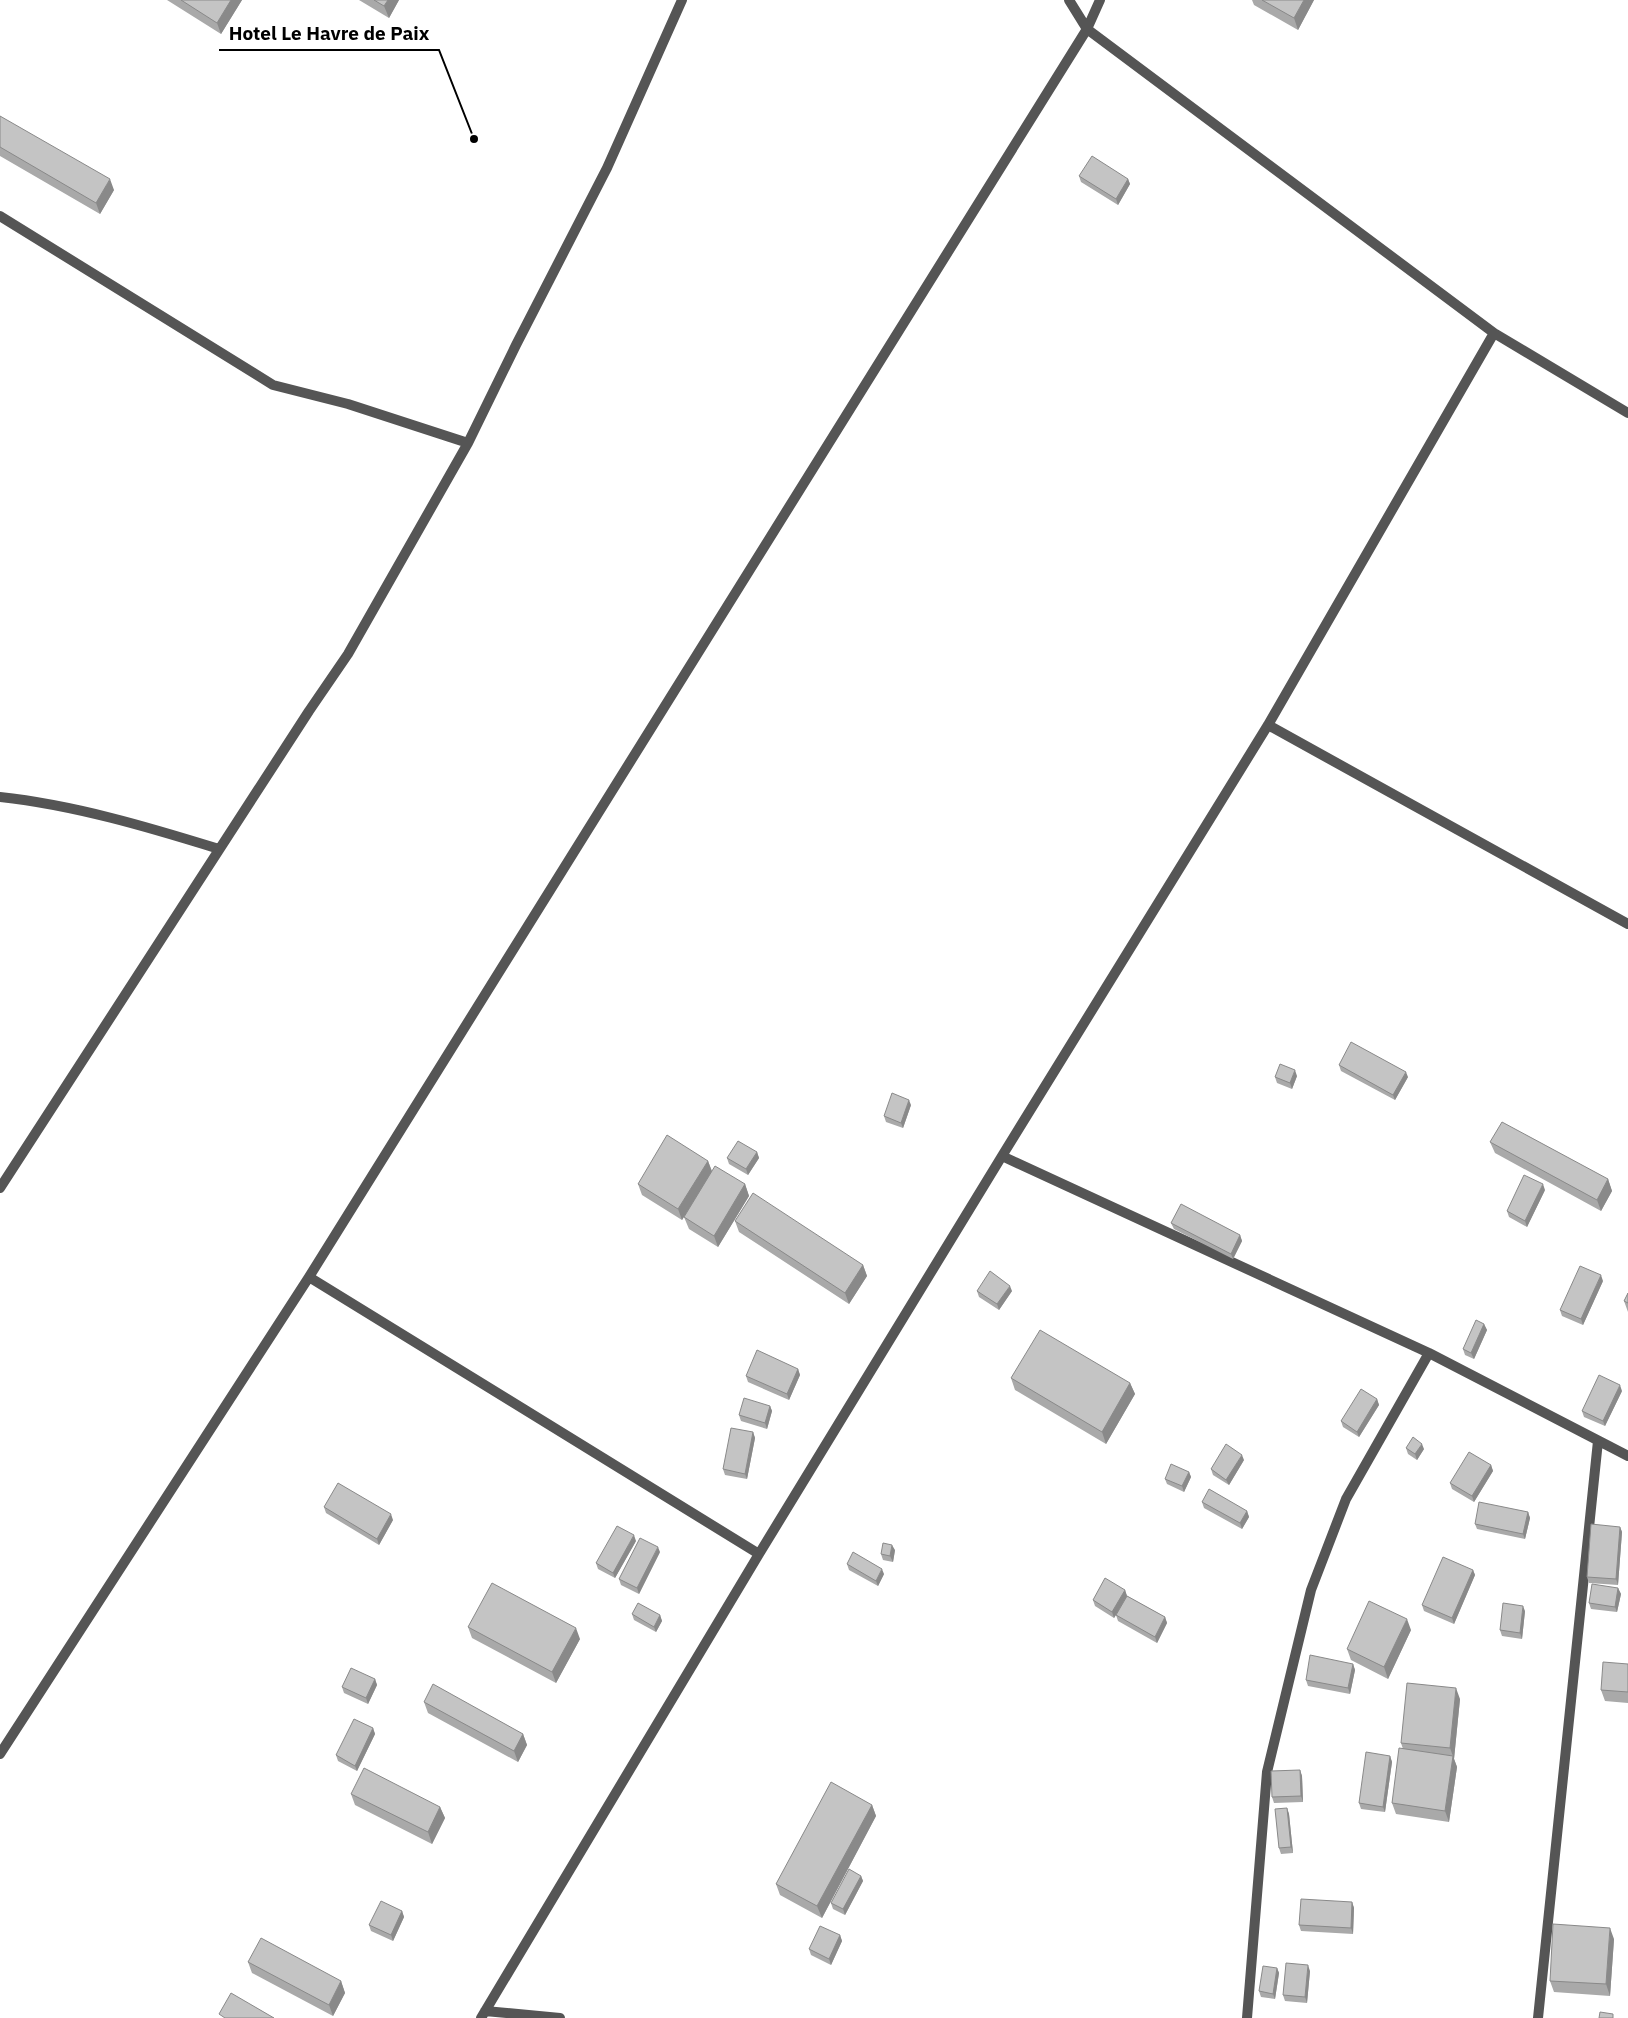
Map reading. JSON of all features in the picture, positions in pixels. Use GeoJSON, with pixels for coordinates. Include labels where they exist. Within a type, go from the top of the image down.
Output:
{"type":"FeatureCollection","features":[{"type":"Feature","properties":{"kind":"street"},"geometry":{"type":"LineString","coordinates":[[0,1188],[219,849],[348,654],[468,443],[607,168],[682,0]]}},
{"type":"Feature","properties":{"kind":"street"},"geometry":{"type":"LineString","coordinates":[[1069,0],[1087,29],[1494,333],[1628,413]]}},
{"type":"Feature","properties":{"kind":"street"},"geometry":{"type":"LineString","coordinates":[[0,1754],[309,1277],[1087,29],[1100,0]]}},
{"type":"Feature","properties":{"kind":"street"},"geometry":{"type":"LineString","coordinates":[[0,216],[273,385],[348,404],[468,443]]}},
{"type":"Feature","properties":{"kind":"street"},"geometry":{"type":"LineString","coordinates":[[560,2018],[483,2014],[759,1554],[1268,725],[1494,333]]}},
{"type":"Feature","properties":{"kind":"street"},"geometry":{"type":"LineString","coordinates":[[1268,725],[1628,924]]}},
{"type":"Feature","properties":{"kind":"street"},"geometry":{"type":"LineString","coordinates":[[0,797],[25,800],[146,826],[219,849]]}},
{"type":"Feature","properties":{"kind":"street"},"geometry":{"type":"LineString","coordinates":[[1002,1156],[1428,1353],[1628,1456]]}},
{"type":"Feature","properties":{"kind":"street"},"geometry":{"type":"LineString","coordinates":[[309,1277],[759,1554]]}},
{"type":"Feature","properties":{"kind":"street"},"geometry":{"type":"LineString","coordinates":[[1247,2018],[1267,1772],[1310,1590],[1346,1498],[1428,1353]]}},
{"type":"Feature","properties":{"kind":"street"},"geometry":{"type":"LineString","coordinates":[[1538,2018],[1598,1441]]}},
{"type":"Feature","properties":{"kind":"building"},"geometry":{"type":"Polygon","coordinates":[[[181,0],[231,0],[217,23],[181,0]]]}},
{"type":"Feature","properties":{"kind":"building"},"geometry":{"type":"Polygon","coordinates":[[[374,0],[388,0],[384,6],[374,0]]]}},
{"type":"Feature","properties":{"kind":"building"},"geometry":{"type":"Polygon","coordinates":[[[1262,0],[1304,0],[1294,18],[1262,0]]]}},
{"type":"Feature","properties":{"kind":"building"},"geometry":{"type":"Polygon","coordinates":[[[0,116],[110,179],[96,203],[0,147],[0,116]]]}},
{"type":"Feature","properties":{"kind":"building"},"geometry":{"type":"Polygon","coordinates":[[[1092,156],[1128,179],[1116,199],[1079,176],[1092,156]]]}},
{"type":"Feature","properties":{"kind":"building"},"geometry":{"type":"Polygon","coordinates":[[[1351,1042],[1406,1072],[1393,1095],[1339,1065],[1351,1042]]]}},
{"type":"Feature","properties":{"kind":"building"},"geometry":{"type":"Polygon","coordinates":[[[1280,1064],[1295,1070],[1290,1083],[1275,1077],[1280,1064]]]}},
{"type":"Feature","properties":{"kind":"building"},"geometry":{"type":"Polygon","coordinates":[[[892,1093],[909,1100],[901,1123],[884,1116],[892,1093]]]}},
{"type":"Feature","properties":{"kind":"building"},"geometry":{"type":"Polygon","coordinates":[[[1502,1122],[1608,1179],[1597,1200],[1490,1142],[1502,1122]]]}},
{"type":"Feature","properties":{"kind":"building"},"geometry":{"type":"Polygon","coordinates":[[[667,1135],[708,1161],[678,1209],[638,1184],[667,1135]]]}},
{"type":"Feature","properties":{"kind":"building"},"geometry":{"type":"Polygon","coordinates":[[[738,1141],[757,1152],[746,1169],[727,1158],[738,1141]]]}},
{"type":"Feature","properties":{"kind":"building"},"geometry":{"type":"Polygon","coordinates":[[[715,1166],[745,1184],[714,1236],[684,1217],[715,1166]]]}},
{"type":"Feature","properties":{"kind":"building"},"geometry":{"type":"Polygon","coordinates":[[[1524,1175],[1543,1184],[1525,1221],[1507,1211],[1524,1175]]]}},
{"type":"Feature","properties":{"kind":"building"},"geometry":{"type":"Polygon","coordinates":[[[753,1193],[863,1265],[845,1293],[735,1221],[753,1193]]]}},
{"type":"Feature","properties":{"kind":"building"},"geometry":{"type":"Polygon","coordinates":[[[1181,1204],[1240,1235],[1231,1254],[1171,1223],[1181,1204]]]}},
{"type":"Feature","properties":{"kind":"building"},"geometry":{"type":"Polygon","coordinates":[[[1580,1266],[1601,1275],[1581,1319],[1560,1310],[1580,1266]]]}},
{"type":"Feature","properties":{"kind":"building"},"geometry":{"type":"Polygon","coordinates":[[[990,1271],[1010,1286],[997,1304],[977,1291],[990,1271]]]}},
{"type":"Feature","properties":{"kind":"building"},"geometry":{"type":"Polygon","coordinates":[[[1628,1293],[1628,1303],[1624,1301],[1628,1293]]]}},
{"type":"Feature","properties":{"kind":"building"},"geometry":{"type":"Polygon","coordinates":[[[1476,1320],[1484,1324],[1471,1353],[1463,1349],[1476,1320]]]}},
{"type":"Feature","properties":{"kind":"building"},"geometry":{"type":"Polygon","coordinates":[[[1040,1330],[1130,1383],[1102,1432],[1011,1378],[1040,1330]]]}},
{"type":"Feature","properties":{"kind":"building"},"geometry":{"type":"Polygon","coordinates":[[[757,1350],[798,1369],[787,1394],[746,1376],[757,1350]]]}},
{"type":"Feature","properties":{"kind":"building"},"geometry":{"type":"Polygon","coordinates":[[[1599,1375],[1620,1385],[1603,1421],[1582,1411],[1599,1375]]]}},
{"type":"Feature","properties":{"kind":"building"},"geometry":{"type":"Polygon","coordinates":[[[1361,1389],[1377,1399],[1357,1432],[1341,1421],[1361,1389]]]}},
{"type":"Feature","properties":{"kind":"building"},"geometry":{"type":"Polygon","coordinates":[[[744,1398],[770,1406],[765,1423],[739,1415],[744,1398]]]}},
{"type":"Feature","properties":{"kind":"building"},"geometry":{"type":"Polygon","coordinates":[[[731,1428],[753,1432],[745,1474],[723,1469],[731,1428]]]}},
{"type":"Feature","properties":{"kind":"building"},"geometry":{"type":"Polygon","coordinates":[[[1413,1437],[1422,1444],[1415,1454],[1406,1448],[1413,1437]]]}},
{"type":"Feature","properties":{"kind":"building"},"geometry":{"type":"Polygon","coordinates":[[[1226,1444],[1242,1455],[1226,1480],[1211,1469],[1226,1444]]]}},
{"type":"Feature","properties":{"kind":"building"},"geometry":{"type":"Polygon","coordinates":[[[1469,1452],[1491,1465],[1472,1496],[1450,1483],[1469,1452]]]}},
{"type":"Feature","properties":{"kind":"building"},"geometry":{"type":"Polygon","coordinates":[[[1171,1464],[1189,1472],[1182,1486],[1165,1479],[1171,1464]]]}},
{"type":"Feature","properties":{"kind":"building"},"geometry":{"type":"Polygon","coordinates":[[[338,1483],[391,1514],[377,1539],[324,1507],[338,1483]]]}},
{"type":"Feature","properties":{"kind":"building"},"geometry":{"type":"Polygon","coordinates":[[[1209,1489],[1247,1511],[1240,1523],[1202,1502],[1209,1489]]]}},
{"type":"Feature","properties":{"kind":"building"},"geometry":{"type":"Polygon","coordinates":[[[1479,1502],[1528,1512],[1523,1534],[1475,1524],[1479,1502]]]}},
{"type":"Feature","properties":{"kind":"building"},"geometry":{"type":"Polygon","coordinates":[[[1591,1524],[1620,1527],[1616,1579],[1587,1577],[1591,1524]]]}},
{"type":"Feature","properties":{"kind":"building"},"geometry":{"type":"Polygon","coordinates":[[[617,1526],[634,1535],[613,1573],[596,1563],[617,1526]]]}},
{"type":"Feature","properties":{"kind":"building"},"geometry":{"type":"Polygon","coordinates":[[[640,1538],[658,1547],[637,1588],[619,1579],[640,1538]]]}},
{"type":"Feature","properties":{"kind":"building"},"geometry":{"type":"Polygon","coordinates":[[[883,1543],[892,1545],[890,1556],[881,1554],[883,1543]]]}},
{"type":"Feature","properties":{"kind":"building"},"geometry":{"type":"Polygon","coordinates":[[[853,1552],[882,1569],[876,1581],[847,1564],[853,1552]]]}},
{"type":"Feature","properties":{"kind":"building"},"geometry":{"type":"Polygon","coordinates":[[[1443,1557],[1473,1570],[1452,1618],[1422,1605],[1443,1557]]]}},
{"type":"Feature","properties":{"kind":"building"},"geometry":{"type":"Polygon","coordinates":[[[1105,1578],[1125,1590],[1112,1612],[1093,1600],[1105,1578]]]}},
{"type":"Feature","properties":{"kind":"building"},"geometry":{"type":"Polygon","coordinates":[[[492,1583],[576,1628],[552,1672],[468,1627],[492,1583]]]}},
{"type":"Feature","properties":{"kind":"building"},"geometry":{"type":"Polygon","coordinates":[[[1592,1584],[1618,1588],[1615,1607],[1589,1603],[1592,1584]]]}},
{"type":"Feature","properties":{"kind":"building"},"geometry":{"type":"Polygon","coordinates":[[[1127,1596],[1165,1617],[1155,1637],[1116,1615],[1127,1596]]]}},
{"type":"Feature","properties":{"kind":"building"},"geometry":{"type":"Polygon","coordinates":[[[1369,1601],[1407,1619],[1384,1667],[1347,1649],[1369,1601]]]}},
{"type":"Feature","properties":{"kind":"building"},"geometry":{"type":"Polygon","coordinates":[[[638,1603],[660,1615],[654,1627],[632,1614],[638,1603]]]}},
{"type":"Feature","properties":{"kind":"building"},"geometry":{"type":"Polygon","coordinates":[[[1503,1603],[1523,1606],[1520,1633],[1500,1630],[1503,1603]]]}},
{"type":"Feature","properties":{"kind":"building"},"geometry":{"type":"Polygon","coordinates":[[[1310,1655],[1353,1664],[1348,1688],[1306,1680],[1310,1655]]]}},
{"type":"Feature","properties":{"kind":"building"},"geometry":{"type":"Polygon","coordinates":[[[1603,1662],[1628,1664],[1628,1692],[1601,1690],[1603,1662]]]}},
{"type":"Feature","properties":{"kind":"building"},"geometry":{"type":"Polygon","coordinates":[[[351,1668],[375,1679],[366,1698],[342,1687],[351,1668]]]}},
{"type":"Feature","properties":{"kind":"building"},"geometry":{"type":"Polygon","coordinates":[[[1407,1683],[1456,1688],[1450,1748],[1401,1743],[1407,1683]]]}},
{"type":"Feature","properties":{"kind":"building"},"geometry":{"type":"Polygon","coordinates":[[[433,1684],[523,1734],[514,1751],[424,1702],[433,1684]]]}},
{"type":"Feature","properties":{"kind":"building"},"geometry":{"type":"Polygon","coordinates":[[[354,1719],[373,1728],[355,1766],[336,1755],[354,1719]]]}},
{"type":"Feature","properties":{"kind":"building"},"geometry":{"type":"Polygon","coordinates":[[[1399,1748],[1453,1756],[1445,1811],[1392,1803],[1399,1748]]]}},
{"type":"Feature","properties":{"kind":"building"},"geometry":{"type":"Polygon","coordinates":[[[1366,1752],[1390,1756],[1383,1807],[1359,1803],[1366,1752]]]}},
{"type":"Feature","properties":{"kind":"building"},"geometry":{"type":"Polygon","coordinates":[[[364,1768],[440,1807],[428,1832],[351,1794],[364,1768]]]}},
{"type":"Feature","properties":{"kind":"building"},"geometry":{"type":"Polygon","coordinates":[[[1300,1770],[1301,1796],[1272,1797],[1271,1771],[1300,1770]]]}},
{"type":"Feature","properties":{"kind":"building"},"geometry":{"type":"Polygon","coordinates":[[[831,1782],[872,1805],[817,1906],[776,1884],[831,1782]]]}},
{"type":"Feature","properties":{"kind":"building"},"geometry":{"type":"Polygon","coordinates":[[[1287,1808],[1291,1847],[1279,1848],[1275,1809],[1287,1808]]]}},
{"type":"Feature","properties":{"kind":"building"},"geometry":{"type":"Polygon","coordinates":[[[849,1869],[861,1876],[843,1909],[831,1903],[849,1869]]]}},
{"type":"Feature","properties":{"kind":"building"},"geometry":{"type":"Polygon","coordinates":[[[1301,1899],[1352,1902],[1351,1928],[1299,1925],[1301,1899]]]}},
{"type":"Feature","properties":{"kind":"building"},"geometry":{"type":"Polygon","coordinates":[[[381,1901],[402,1911],[391,1935],[369,1925],[381,1901]]]}},
{"type":"Feature","properties":{"kind":"building"},"geometry":{"type":"Polygon","coordinates":[[[1553,1924],[1610,1928],[1606,1984],[1550,1981],[1553,1924]]]}},
{"type":"Feature","properties":{"kind":"building"},"geometry":{"type":"Polygon","coordinates":[[[820,1926],[840,1935],[829,1959],[809,1949],[820,1926]]]}},
{"type":"Feature","properties":{"kind":"building"},"geometry":{"type":"Polygon","coordinates":[[[261,1938],[341,1981],[329,2005],[248,1962],[261,1938]]]}},
{"type":"Feature","properties":{"kind":"building"},"geometry":{"type":"Polygon","coordinates":[[[1286,1963],[1308,1965],[1305,1997],[1283,1995],[1286,1963]]]}},
{"type":"Feature","properties":{"kind":"building"},"geometry":{"type":"Polygon","coordinates":[[[1263,1966],[1277,1968],[1273,1994],[1259,1991],[1263,1966]]]}},
{"type":"Feature","properties":{"kind":"building"},"geometry":{"type":"Polygon","coordinates":[[[231,1993],[274,2018],[225,2018],[219,2014],[231,1993]]]}},
{"type":"Feature","properties":{"kind":"building"},"geometry":{"type":"Polygon","coordinates":[[[1600,2012],[1613,2014],[1613,2018],[1599,2018],[1600,2012]]]}},
{"type":"Feature","properties":{"kind":"place","name":"Hotel Le Havre de Paix"},"geometry":{"type":"Point","coordinates":[474,139]}}]}
